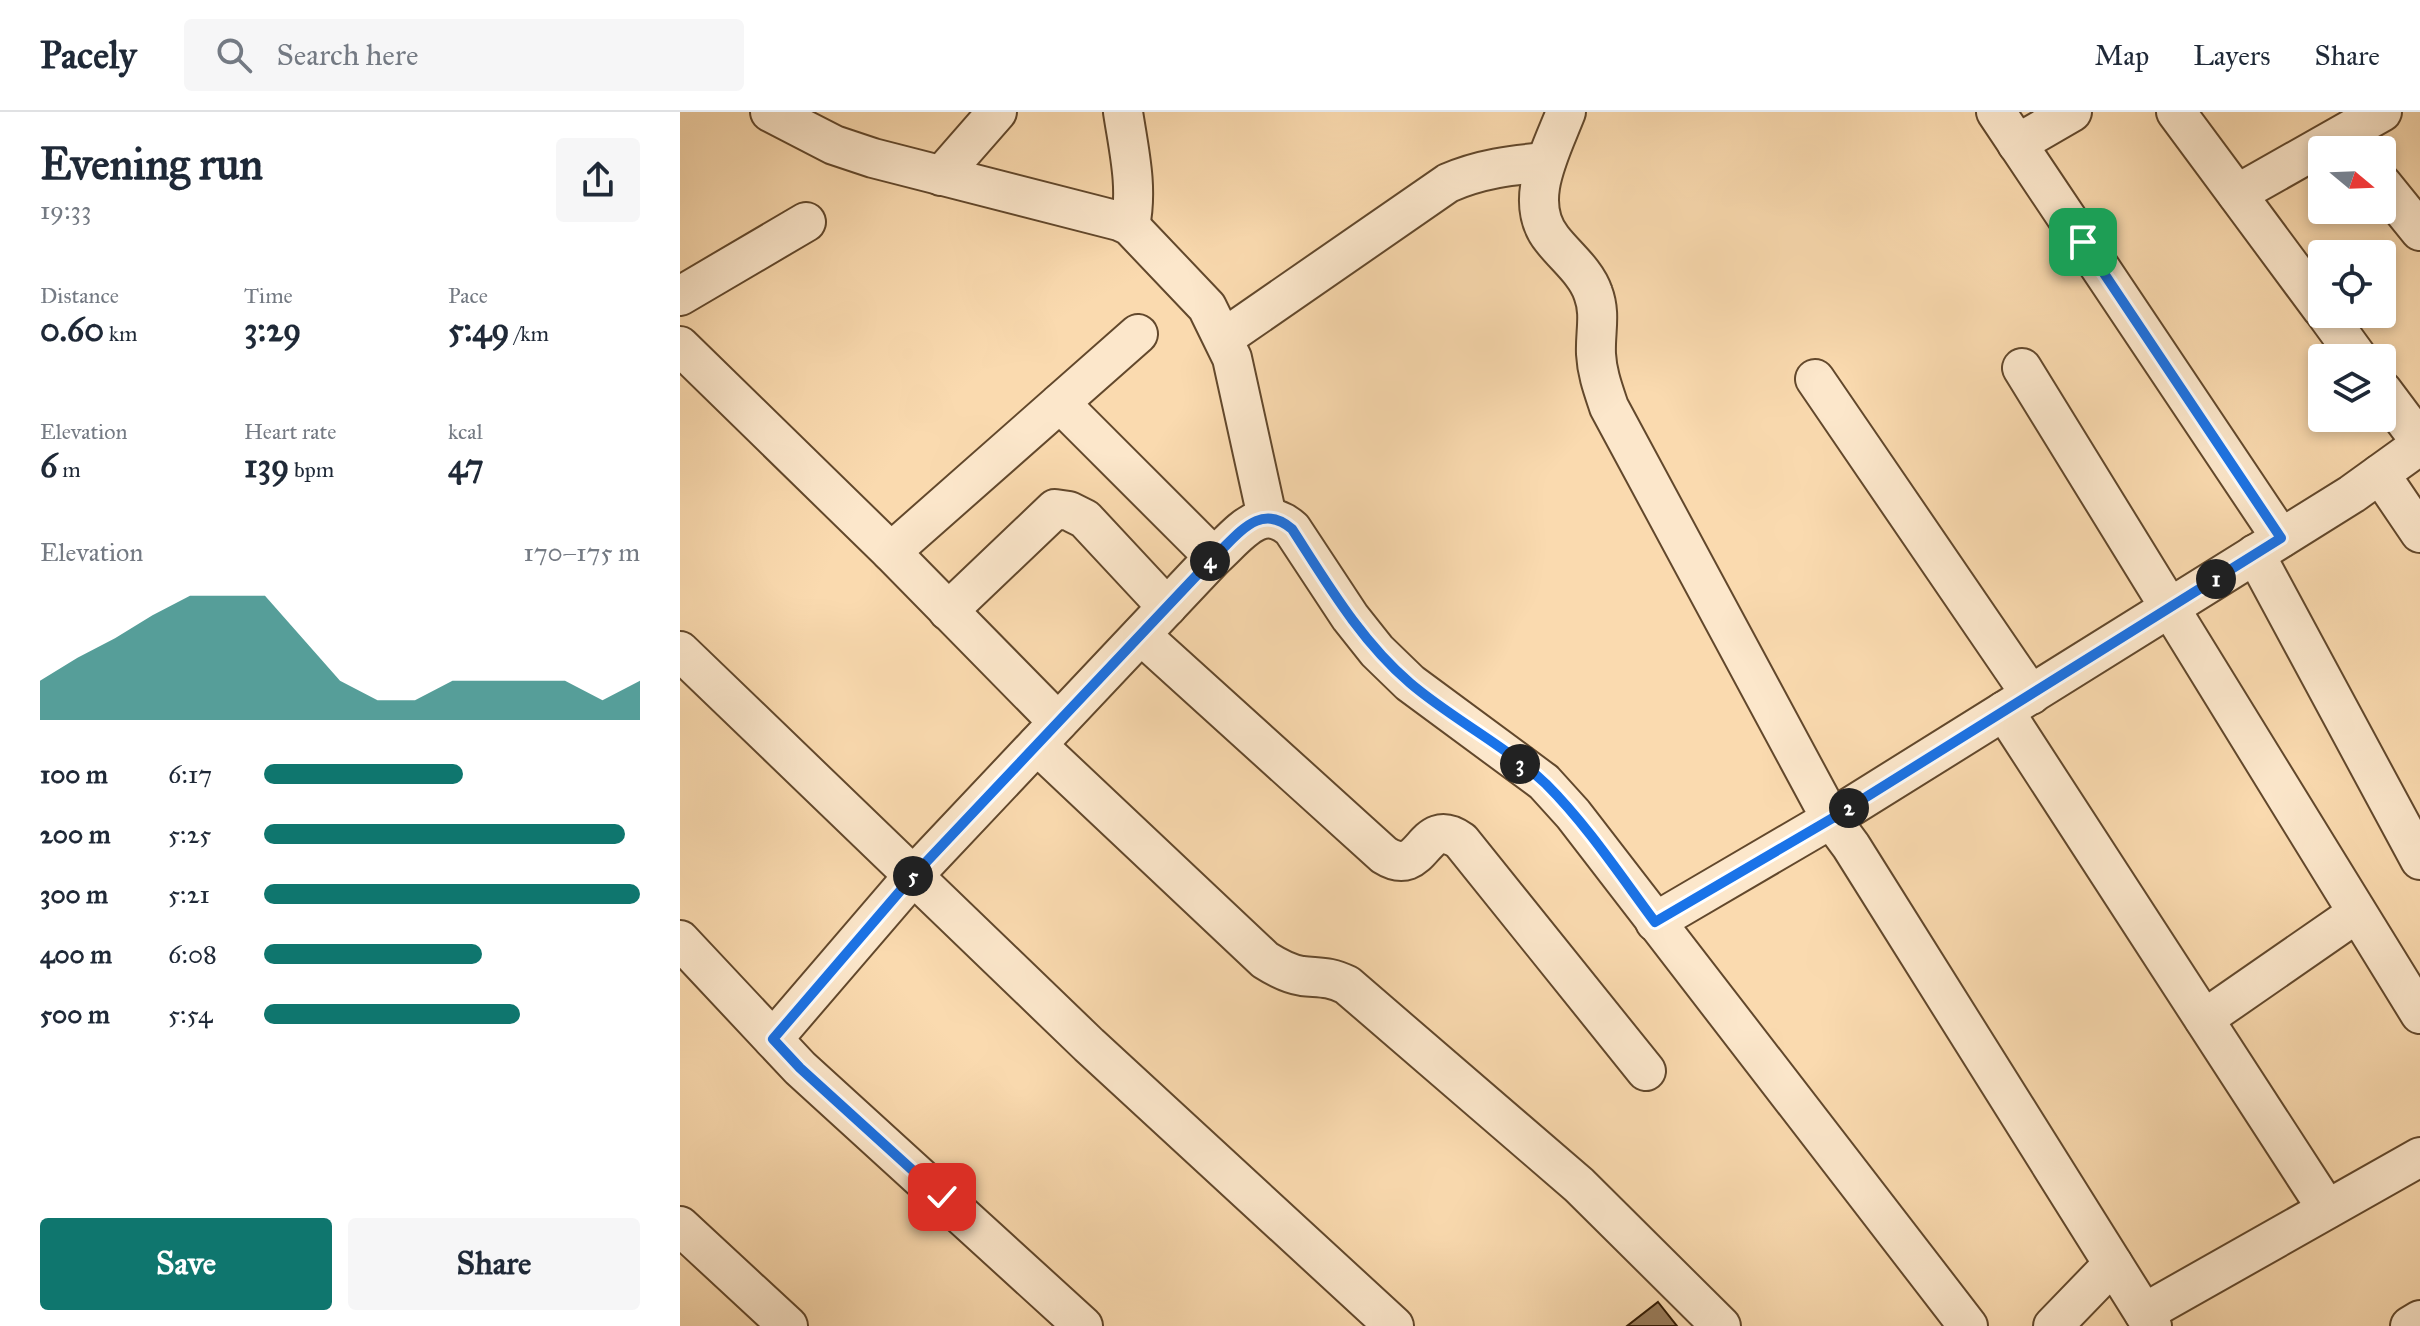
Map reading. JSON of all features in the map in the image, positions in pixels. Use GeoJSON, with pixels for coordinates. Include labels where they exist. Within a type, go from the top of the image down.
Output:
{"type":"FeatureCollection","features":[{"type":"Feature","properties":{"kind":"street"},"geometry":{"type":"LineString","coordinates":[[770,112],[834,145],[873,158],[1130,226],[1207,307],[1224,338],[1232,358],[1267,517]]}},
{"type":"Feature","properties":{"kind":"street"},"geometry":{"type":"LineString","coordinates":[[941,176],[997,112]]}},
{"type":"Feature","properties":{"kind":"street"},"geometry":{"type":"LineString","coordinates":[[1123,112],[1134,185],[1135,203],[1130,226]]}},
{"type":"Feature","properties":{"kind":"street"},"geometry":{"type":"LineString","coordinates":[[1566,112],[1546,162],[1539,192],[1539,216],[1550,237],[1593,291],[1599,316],[1596,349],[1598,376],[1609,407],[1831,819],[1851,846],[2148,1320],[2327,1209],[2420,1157]]}},
{"type":"Feature","properties":{"kind":"street"},"geometry":{"type":"LineString","coordinates":[[1996,112],[2268,546],[2420,860]]}},
{"type":"Feature","properties":{"kind":"street"},"geometry":{"type":"LineString","coordinates":[[2017,144],[2072,112]]}},
{"type":"Feature","properties":{"kind":"street"},"geometry":{"type":"LineString","coordinates":[[2176,112],[2308,290]]}},
{"type":"Feature","properties":{"kind":"street"},"geometry":{"type":"LineString","coordinates":[[2355,136],[2382,112]]}},
{"type":"Feature","properties":{"kind":"street"},"geometry":{"type":"LineString","coordinates":[[2237,194],[2308,161]]}},
{"type":"Feature","properties":{"kind":"street"},"geometry":{"type":"LineString","coordinates":[[1224,338],[1448,183],[1494,167],[1546,162]]}},
{"type":"Feature","properties":{"kind":"street"},"geometry":{"type":"LineString","coordinates":[[2396,201],[2420,231]]}},
{"type":"Feature","properties":{"kind":"street"},"geometry":{"type":"LineString","coordinates":[[680,296],[806,222]]}},
{"type":"Feature","properties":{"kind":"street"},"geometry":{"type":"LineString","coordinates":[[891,552],[1138,334]]}},
{"type":"Feature","properties":{"kind":"street"},"geometry":{"type":"LineString","coordinates":[[680,346],[948,611],[1048,734],[1265,960],[1301,976],[1331,977],[1347,985],[1579,1185],[1721,1326]]}},
{"type":"Feature","properties":{"kind":"street"},"geometry":{"type":"LineString","coordinates":[[2022,368],[2420,1014]]}},
{"type":"Feature","properties":{"kind":"street"},"geometry":{"type":"LineString","coordinates":[[1815,379],[2018,703],[2204,1019],[2327,1209]]}},
{"type":"Feature","properties":{"kind":"street"},"geometry":{"type":"LineString","coordinates":[[1060,403],[1214,557]]}},
{"type":"Feature","properties":{"kind":"street"},"geometry":{"type":"LineString","coordinates":[[1655,922],[1831,819],[2380,474],[2420,443],[2396,410]]}},
{"type":"Feature","properties":{"kind":"street"},"geometry":{"type":"LineString","coordinates":[[2380,474],[2420,533]]}},
{"type":"Feature","properties":{"kind":"street"},"geometry":{"type":"LineString","coordinates":[[948,611],[1055,509],[1069,511],[1085,519],[1167,607]]}},
{"type":"Feature","properties":{"kind":"street"},"geometry":{"type":"LineString","coordinates":[[773,1039],[913,876],[1214,557],[1252,522],[1267,517],[1281,519],[1292,529],[1350,617],[1388,662],[1410,683],[1544,782],[1573,814],[1968,1326]]}},
{"type":"Feature","properties":{"kind":"street"},"geometry":{"type":"LineString","coordinates":[[1141,635],[1384,855],[1394,861],[1405,862],[1414,857],[1432,836],[1442,832],[1461,841],[1646,1071]]}},
{"type":"Feature","properties":{"kind":"street"},"geometry":{"type":"LineString","coordinates":[[680,651],[1089,1045],[1394,1326]]}},
{"type":"Feature","properties":{"kind":"street"},"geometry":{"type":"LineString","coordinates":[[2204,1019],[2357,913]]}},
{"type":"Feature","properties":{"kind":"street"},"geometry":{"type":"LineString","coordinates":[[680,940],[800,1068],[1083,1326]]}},
{"type":"Feature","properties":{"kind":"street"},"geometry":{"type":"LineString","coordinates":[[685,1240],[783,1324]]}},
{"type":"Feature","properties":{"kind":"street"},"geometry":{"type":"LineString","coordinates":[[2053,1326],[2113,1264]]}},
{"type":"Feature","properties":{"kind":"street"},"geometry":{"type":"LineString","coordinates":[[2410,1326],[2420,1320]]}},
{"type":"Feature","properties":{"kind":"building"},"geometry":{"type":"Polygon","coordinates":[[[1658,1302],[1677,1326],[1627,1326],[1658,1302]]]}},
{"type":"Feature","properties":{"kind":"route"},"geometry":{"type":"LineString","coordinates":[[942,1197],[800,1068],[773,1039],[913,876],[1214,557],[1252,522],[1267,517],[1281,519],[1292,529],[1350,617],[1377,651],[1410,683],[1544,782],[1573,814],[1655,922],[1831,819],[2281,538],[2083,242]]}}]}
